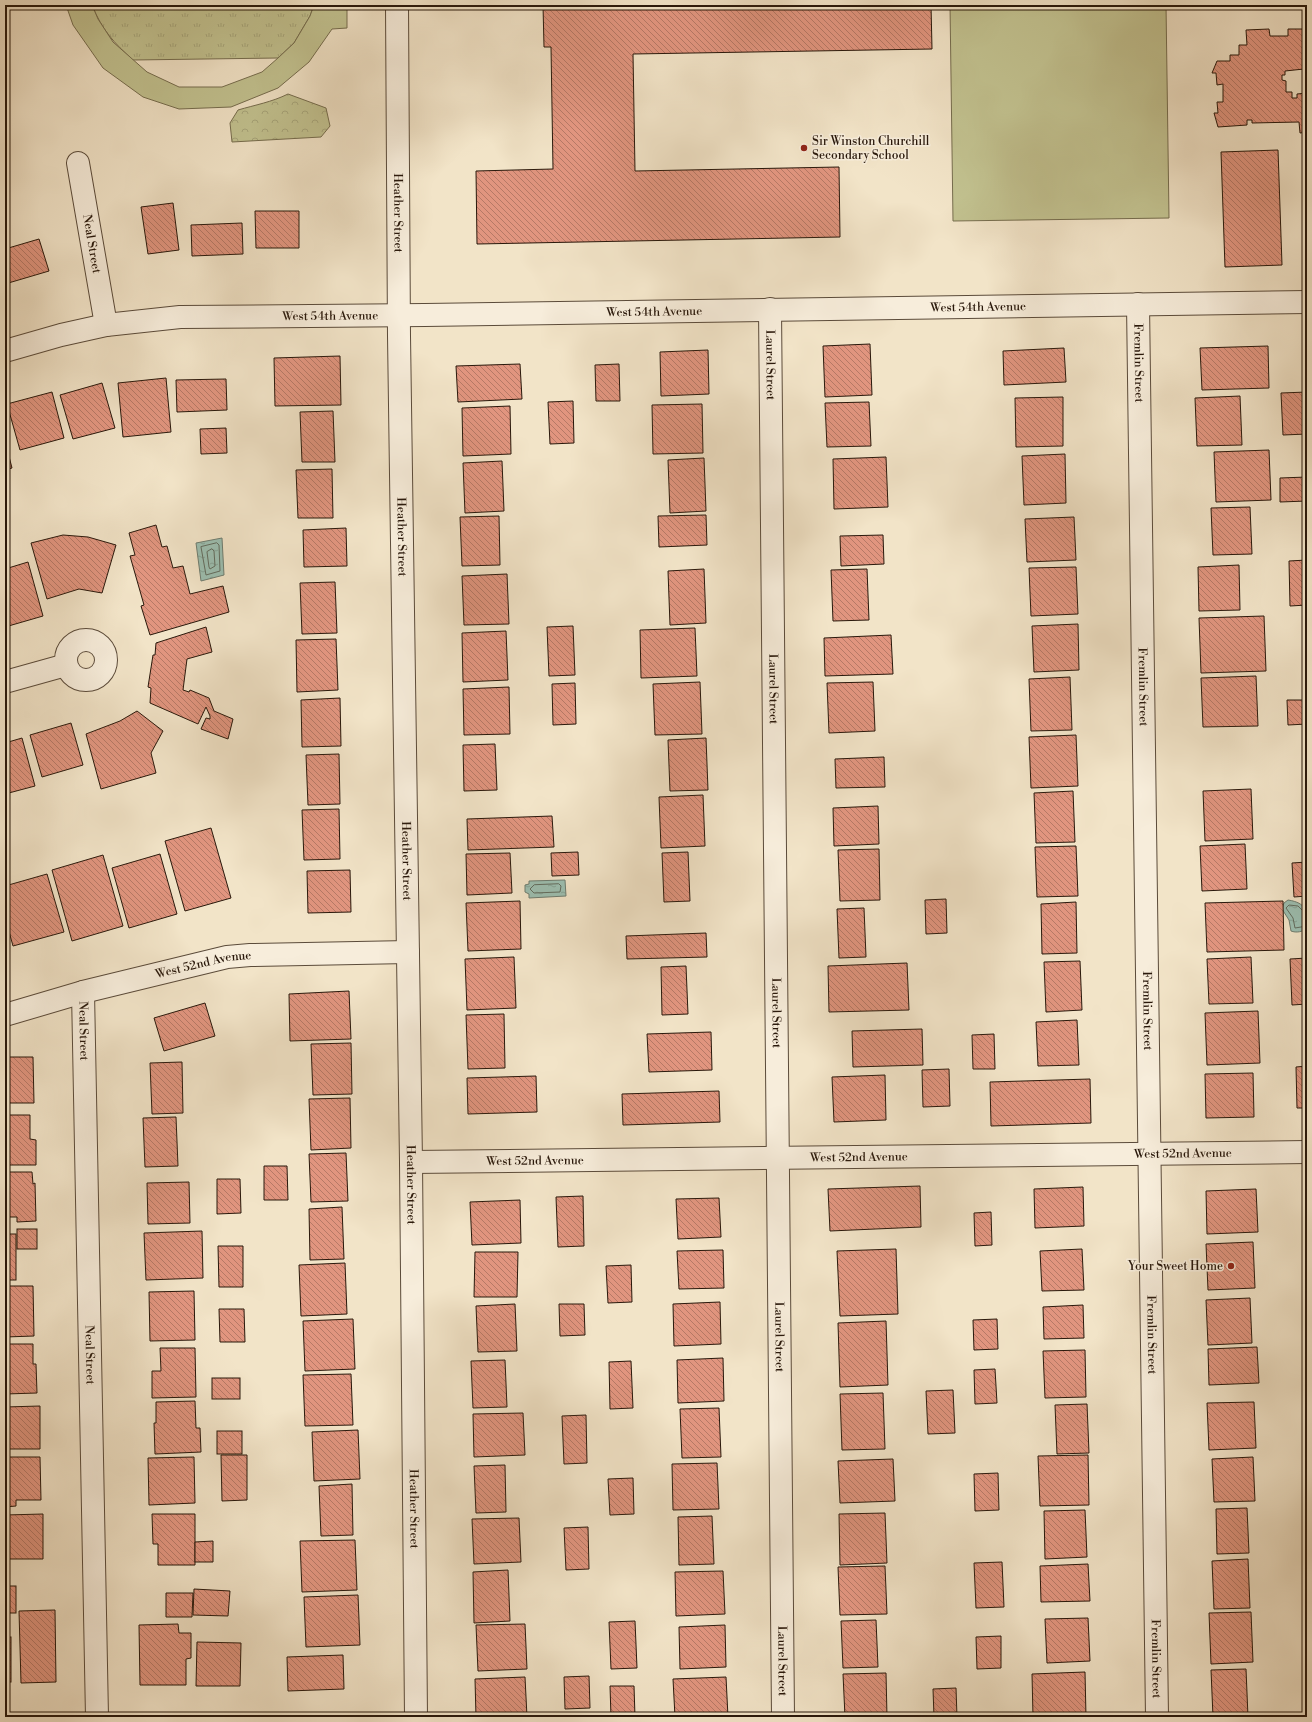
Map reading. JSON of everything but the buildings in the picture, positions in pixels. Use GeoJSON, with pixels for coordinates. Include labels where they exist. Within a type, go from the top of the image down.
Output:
{"type":"FeatureCollection","features":[{"type":"Feature","properties":{"kind":"street","name":"Heather Street"},"geometry":{"type":"LineString","coordinates":[[397,5],[416,1717]]}},
{"type":"Feature","properties":{"kind":"street","name":"Neal Street"},"geometry":{"type":"LineString","coordinates":[[78,163],[106,325]]}},
{"type":"Feature","properties":{"kind":"street","name":"West 54th Avenue"},"geometry":{"type":"LineString","coordinates":[[5,351],[60,335],[106,325],[180,317],[1307,302]]}},
{"type":"Feature","properties":{"kind":"street","name":"Fremlin Street"},"geometry":{"type":"LineString","coordinates":[[1138,304],[1157,1717]]}},
{"type":"Feature","properties":{"kind":"street","name":"Laurel Street"},"geometry":{"type":"LineString","coordinates":[[770,310],[783,1717]]}},
{"type":"Feature","properties":{"kind":"street"},"geometry":{"type":"LineString","coordinates":[[5,682],[66,665]]}},
{"type":"Feature","properties":{"kind":"street","name":"West 52nd Avenue"},"geometry":{"type":"LineString","coordinates":[[5,1015],[83,992],[227,956],[408,952]]}},
{"type":"Feature","properties":{"kind":"street","name":"Neal Street"},"geometry":{"type":"LineString","coordinates":[[83,992],[97,1717]]}},
{"type":"Feature","properties":{"kind":"street","name":"West 52nd Avenue"},"geometry":{"type":"LineString","coordinates":[[411,1162],[1307,1152]]}},
{"type":"Feature","properties":{"kind":"green space"},"geometry":{"type":"Polygon","coordinates":[[[66,5],[92,5],[98,19],[113,42],[147,72],[179,87],[222,87],[262,72],[294,43],[310,16],[314,5],[347,5],[347,28],[332,29],[309,62],[278,88],[231,107],[179,109],[143,97],[103,68],[73,25],[66,5]]]}},
{"type":"Feature","properties":{"kind":"green space"},"geometry":{"type":"Polygon","coordinates":[[[92,5],[314,5],[310,16],[294,43],[278,58],[133,60],[109,36],[92,5]]]}},
{"type":"Feature","properties":{"kind":"green space"},"geometry":{"type":"Polygon","coordinates":[[[950,5],[1166,5],[1169,218],[953,221],[950,5]]]}},
{"type":"Feature","properties":{"kind":"green space"},"geometry":{"type":"Polygon","coordinates":[[[288,94],[326,108],[330,126],[321,137],[232,142],[230,123],[238,110],[288,94]]]}},
{"type":"Feature","properties":{"kind":"water"},"geometry":{"type":"Polygon","coordinates":[[[222,538],[224,575],[201,581],[196,543],[222,538]]]}},
{"type":"Feature","properties":{"kind":"water"},"geometry":{"type":"Polygon","coordinates":[[[565,880],[566,896],[529,898],[529,894],[525,892],[525,885],[529,884],[529,881],[565,880]]]}},
{"type":"Feature","properties":{"kind":"water"},"geometry":{"type":"Polygon","coordinates":[[[1288,900],[1299,903],[1305,909],[1307,928],[1304,930],[1297,932],[1291,931],[1289,920],[1282,909],[1284,903],[1288,900]]]}},
{"type":"Feature","properties":{"kind":"place","name":"Sir Winston Churchill Secondary School"},"geometry":{"type":"Point","coordinates":[804,148]}},
{"type":"Feature","properties":{"kind":"place","name":"Your Sweet Home"},"geometry":{"type":"Point","coordinates":[1231,1266]}}]}
